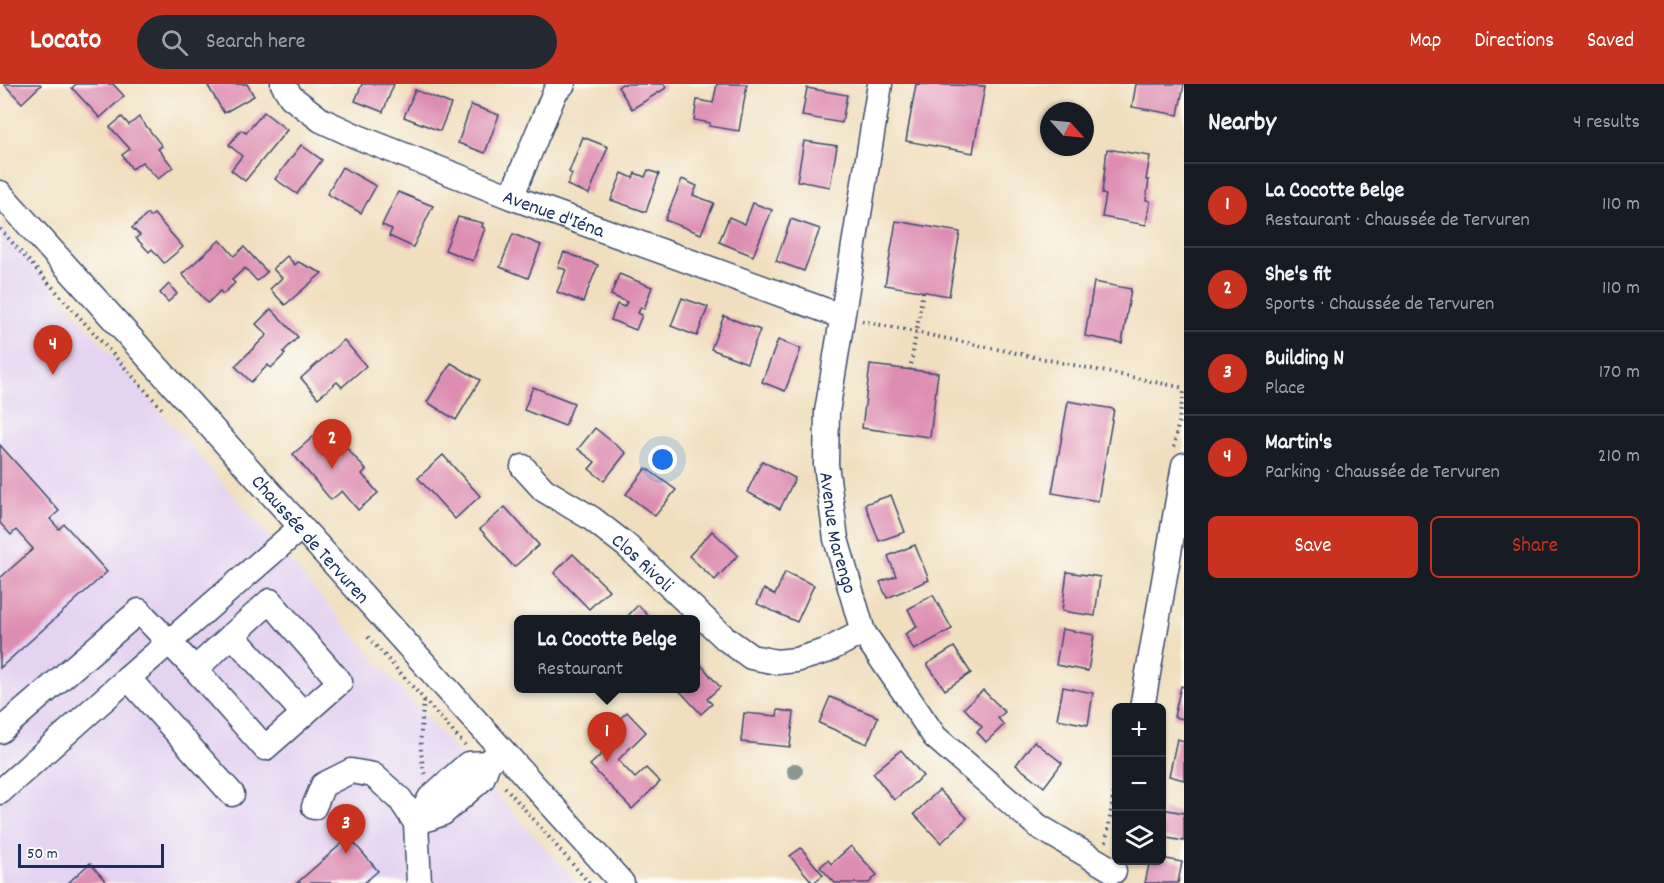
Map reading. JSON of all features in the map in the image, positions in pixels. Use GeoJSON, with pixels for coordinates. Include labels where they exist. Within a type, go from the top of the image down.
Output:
{"type":"FeatureCollection","features":[{"type":"Feature","properties":{"kind":"street","name":"Avenue d'Iéna"},"geometry":{"type":"LineString","coordinates":[[283,84],[291,97],[321,120],[511,197],[841,316]]}},
{"type":"Feature","properties":{"kind":"street"},"geometry":{"type":"LineString","coordinates":[[511,197],[555,93],[563,84]]}},
{"type":"Feature","properties":{"kind":"street","name":"Avenue Marengo"},"geometry":{"type":"LineString","coordinates":[[880,84],[827,412],[826,464],[836,539],[863,632],[935,737],[1038,826],[1111,869]]}},
{"type":"Feature","properties":{"kind":"street","name":"Chaussée de Tervuren"},"geometry":{"type":"LineString","coordinates":[[0,193],[431,671],[494,757],[622,883]]}},
{"type":"Feature","properties":{"kind":"street"},"geometry":{"type":"LineString","coordinates":[[1143,703],[1184,465]]}},
{"type":"Feature","properties":{"kind":"street","name":"Clos Rivoli"},"geometry":{"type":"LineString","coordinates":[[523,467],[544,490],[591,518],[627,546],[726,639],[751,657],[777,662],[796,660],[826,651],[863,632]]}},
{"type":"Feature","properties":{"kind":"street"},"geometry":{"type":"LineString","coordinates":[[0,792],[300,528]]}},
{"type":"Feature","properties":{"kind":"street"},"geometry":{"type":"LineString","coordinates":[[0,731],[139,611],[195,669],[265,748],[340,682],[270,601],[195,669]]}},
{"type":"Feature","properties":{"kind":"street"},"geometry":{"type":"LineString","coordinates":[[232,635],[304,714]]}},
{"type":"Feature","properties":{"kind":"street"},"geometry":{"type":"LineString","coordinates":[[128,678],[232,794]]}},
{"type":"Feature","properties":{"kind":"street"},"geometry":{"type":"LineString","coordinates":[[416,823],[430,798],[468,764],[494,757]]}},
{"type":"Feature","properties":{"kind":"street"},"geometry":{"type":"LineString","coordinates":[[314,807],[323,785],[351,771],[373,775],[400,799],[416,823],[419,883]]}},
{"type":"Feature","properties":{"kind":"path"},"geometry":{"type":"LineString","coordinates":[[910,370],[923,291]]}},
{"type":"Feature","properties":{"kind":"path"},"geometry":{"type":"LineString","coordinates":[[841,316],[1184,388]]}},
{"type":"Feature","properties":{"kind":"path"},"geometry":{"type":"LineString","coordinates":[[427,779],[421,759],[420,733],[431,671]]}},
{"type":"Feature","properties":{"kind":"path"},"geometry":{"type":"LineString","coordinates":[[1111,869],[1114,811]]}},
{"type":"Feature","properties":{"kind":"shaded area"},"geometry":{"type":"Polygon","coordinates":[[[0,226],[393,680],[577,883],[0,883],[0,226]]]}},
{"type":"Feature","properties":{"kind":"building"},"geometry":{"type":"Polygon","coordinates":[[[4,84],[40,84],[41,85],[22,103],[4,84]]]}},
{"type":"Feature","properties":{"kind":"building"},"geometry":{"type":"Polygon","coordinates":[[[76,84],[113,84],[124,96],[100,118],[72,88],[76,84]]]}},
{"type":"Feature","properties":{"kind":"building"},"geometry":{"type":"Polygon","coordinates":[[[247,84],[254,96],[224,113],[208,86],[247,84]]]}},
{"type":"Feature","properties":{"kind":"building"},"geometry":{"type":"Polygon","coordinates":[[[362,84],[394,84],[383,112],[355,101],[362,84]]]}},
{"type":"Feature","properties":{"kind":"building"},"geometry":{"type":"Polygon","coordinates":[[[622,84],[664,84],[666,88],[632,109],[618,87],[622,84]]]}},
{"type":"Feature","properties":{"kind":"building"},"geometry":{"type":"Polygon","coordinates":[[[717,84],[747,84],[739,131],[709,126],[710,123],[694,120],[697,100],[713,103],[717,84]]]}},
{"type":"Feature","properties":{"kind":"building"},"geometry":{"type":"Polygon","coordinates":[[[916,84],[985,86],[973,153],[906,141],[916,84]]]}},
{"type":"Feature","properties":{"kind":"building"},"geometry":{"type":"Polygon","coordinates":[[[1136,84],[1184,84],[1178,115],[1132,107],[1136,84]]]}},
{"type":"Feature","properties":{"kind":"building"},"geometry":{"type":"Polygon","coordinates":[[[807,88],[847,95],[842,123],[802,116],[807,88]]]}},
{"type":"Feature","properties":{"kind":"building"},"geometry":{"type":"Polygon","coordinates":[[[415,90],[451,104],[440,131],[404,117],[415,90]]]}},
{"type":"Feature","properties":{"kind":"building"},"geometry":{"type":"Polygon","coordinates":[[[471,105],[499,115],[485,153],[458,143],[471,105]]]}},
{"type":"Feature","properties":{"kind":"building"},"geometry":{"type":"Polygon","coordinates":[[[264,112],[287,130],[245,181],[231,170],[242,156],[229,145],[241,130],[246,133],[264,112]]]}},
{"type":"Feature","properties":{"kind":"building"},"geometry":{"type":"Polygon","coordinates":[[[122,117],[129,125],[139,117],[162,146],[158,149],[173,167],[158,179],[142,162],[132,169],[122,155],[130,149],[110,127],[122,117]]]}},
{"type":"Feature","properties":{"kind":"building"},"geometry":{"type":"Polygon","coordinates":[[[583,137],[608,147],[589,194],[567,185],[572,174],[569,172],[583,137]]]}},
{"type":"Feature","properties":{"kind":"building"},"geometry":{"type":"Polygon","coordinates":[[[804,141],[837,146],[830,187],[797,181],[804,141]]]}},
{"type":"Feature","properties":{"kind":"building"},"geometry":{"type":"Polygon","coordinates":[[[301,145],[322,160],[297,194],[275,179],[301,145]]]}},
{"type":"Feature","properties":{"kind":"building"},"geometry":{"type":"Polygon","coordinates":[[[1107,149],[1150,156],[1146,180],[1149,180],[1146,200],[1150,201],[1146,225],[1102,217],[1106,195],[1102,194],[1107,149]]]}},
{"type":"Feature","properties":{"kind":"building"},"geometry":{"type":"Polygon","coordinates":[[[342,167],[376,186],[361,213],[327,194],[342,167]]]}},
{"type":"Feature","properties":{"kind":"building"},"geometry":{"type":"Polygon","coordinates":[[[648,170],[659,174],[646,212],[611,200],[622,173],[633,178],[635,173],[645,177],[648,170]]]}},
{"type":"Feature","properties":{"kind":"building"},"geometry":{"type":"Polygon","coordinates":[[[682,179],[697,186],[693,195],[714,203],[701,234],[665,220],[682,179]]]}},
{"type":"Feature","properties":{"kind":"building"},"geometry":{"type":"Polygon","coordinates":[[[398,192],[433,206],[413,247],[389,236],[392,229],[382,225],[398,192]]]}},
{"type":"Feature","properties":{"kind":"building"},"geometry":{"type":"Polygon","coordinates":[[[753,203],[772,210],[753,256],[719,242],[729,217],[745,224],[753,203]]]}},
{"type":"Feature","properties":{"kind":"building"},"geometry":{"type":"Polygon","coordinates":[[[148,214],[150,217],[154,214],[183,247],[164,263],[152,249],[149,252],[136,238],[140,235],[132,228],[148,214]]]}},
{"type":"Feature","properties":{"kind":"building"},"geometry":{"type":"Polygon","coordinates":[[[458,217],[483,223],[482,227],[485,228],[473,261],[445,250],[458,217]]]}},
{"type":"Feature","properties":{"kind":"building"},"geometry":{"type":"Polygon","coordinates":[[[791,219],[820,229],[804,271],[776,261],[791,219]]]}},
{"type":"Feature","properties":{"kind":"building"},"geometry":{"type":"Polygon","coordinates":[[[896,221],[960,232],[949,296],[885,285],[896,221]]]}},
{"type":"Feature","properties":{"kind":"building"},"geometry":{"type":"Polygon","coordinates":[[[513,234],[541,245],[528,278],[500,267],[513,234]]]}},
{"type":"Feature","properties":{"kind":"building"},"geometry":{"type":"Polygon","coordinates":[[[220,240],[234,256],[244,247],[267,272],[257,281],[245,268],[232,280],[235,283],[223,294],[220,291],[208,303],[182,274],[220,240]]]}},
{"type":"Feature","properties":{"kind":"building"},"geometry":{"type":"Polygon","coordinates":[[[564,252],[598,265],[583,302],[557,292],[566,270],[558,267],[564,252]]]}},
{"type":"Feature","properties":{"kind":"building"},"geometry":{"type":"Polygon","coordinates":[[[287,256],[295,265],[298,262],[322,273],[285,305],[270,289],[282,278],[273,269],[287,256]]]}},
{"type":"Feature","properties":{"kind":"building"},"geometry":{"type":"Polygon","coordinates":[[[619,274],[652,287],[644,309],[641,307],[638,313],[642,315],[636,330],[611,320],[617,304],[624,307],[627,302],[611,295],[619,274]]]}},
{"type":"Feature","properties":{"kind":"building"},"geometry":{"type":"Polygon","coordinates":[[[1094,282],[1131,289],[1122,343],[1085,336],[1094,282]]]}},
{"type":"Feature","properties":{"kind":"building"},"geometry":{"type":"Polygon","coordinates":[[[169,284],[177,294],[168,302],[160,293],[169,284]]]}},
{"type":"Feature","properties":{"kind":"building"},"geometry":{"type":"Polygon","coordinates":[[[682,298],[708,307],[697,336],[671,326],[682,298]]]}},
{"type":"Feature","properties":{"kind":"building"},"geometry":{"type":"Polygon","coordinates":[[[271,309],[298,337],[271,368],[268,365],[251,382],[235,366],[267,335],[256,324],[271,309]]]}},
{"type":"Feature","properties":{"kind":"building"},"geometry":{"type":"Polygon","coordinates":[[[724,316],[760,330],[747,363],[711,349],[724,316]]]}},
{"type":"Feature","properties":{"kind":"building"},"geometry":{"type":"Polygon","coordinates":[[[344,340],[366,366],[342,387],[337,382],[318,398],[301,378],[344,340]]]}},
{"type":"Feature","properties":{"kind":"building"},"geometry":{"type":"Polygon","coordinates":[[[778,340],[801,349],[785,391],[762,382],[778,340]]]}},
{"type":"Feature","properties":{"kind":"building"},"geometry":{"type":"Polygon","coordinates":[[[451,363],[480,380],[456,420],[427,402],[451,363]]]}},
{"type":"Feature","properties":{"kind":"building"},"geometry":{"type":"Polygon","coordinates":[[[870,365],[938,373],[930,437],[862,428],[870,365]]]}},
{"type":"Feature","properties":{"kind":"building"},"geometry":{"type":"Polygon","coordinates":[[[533,387],[574,403],[565,426],[524,410],[533,387]]]}},
{"type":"Feature","properties":{"kind":"building"},"geometry":{"type":"Polygon","coordinates":[[[1068,401],[1114,409],[1098,501],[1052,493],[1068,401]]]}},
{"type":"Feature","properties":{"kind":"building"},"geometry":{"type":"Polygon","coordinates":[[[327,425],[366,470],[362,474],[378,493],[358,510],[342,491],[331,500],[293,454],[327,425]]]}},
{"type":"Feature","properties":{"kind":"building"},"geometry":{"type":"Polygon","coordinates":[[[595,428],[626,453],[604,481],[589,469],[595,462],[578,449],[595,428]]]}},
{"type":"Feature","properties":{"kind":"building"},"geometry":{"type":"Polygon","coordinates":[[[0,445],[59,511],[50,519],[59,529],[64,524],[107,572],[0,668],[0,578],[33,549],[16,530],[11,535],[0,523],[0,445]]]}},
{"type":"Feature","properties":{"kind":"building"},"geometry":{"type":"Polygon","coordinates":[[[443,455],[480,496],[455,519],[418,478],[443,455]]]}},
{"type":"Feature","properties":{"kind":"building"},"geometry":{"type":"Polygon","coordinates":[[[762,461],[795,478],[780,509],[747,492],[762,461]]]}},
{"type":"Feature","properties":{"kind":"building"},"geometry":{"type":"Polygon","coordinates":[[[646,468],[676,490],[655,516],[626,494],[646,468]]]}},
{"type":"Feature","properties":{"kind":"building"},"geometry":{"type":"Polygon","coordinates":[[[891,495],[905,532],[879,541],[865,504],[891,495]]]}},
{"type":"Feature","properties":{"kind":"building"},"geometry":{"type":"Polygon","coordinates":[[[505,507],[539,545],[514,567],[480,529],[505,507]]]}},
{"type":"Feature","properties":{"kind":"building"},"geometry":{"type":"Polygon","coordinates":[[[712,531],[738,555],[715,580],[689,556],[712,531]]]}},
{"type":"Feature","properties":{"kind":"building"},"geometry":{"type":"Polygon","coordinates":[[[915,545],[929,580],[887,598],[880,582],[896,576],[888,556],[915,545]]]}},
{"type":"Feature","properties":{"kind":"building"},"geometry":{"type":"Polygon","coordinates":[[[573,554],[609,590],[589,609],[554,573],[573,554]]]}},
{"type":"Feature","properties":{"kind":"building"},"geometry":{"type":"Polygon","coordinates":[[[785,572],[814,585],[797,622],[757,604],[764,589],[775,595],[785,572]]]}},
{"type":"Feature","properties":{"kind":"building"},"geometry":{"type":"Polygon","coordinates":[[[1067,572],[1100,577],[1095,616],[1062,611],[1067,572]]]}},
{"type":"Feature","properties":{"kind":"building"},"geometry":{"type":"Polygon","coordinates":[[[933,595],[952,629],[914,650],[905,634],[917,627],[908,609],[933,595]]]}},
{"type":"Feature","properties":{"kind":"building"},"geometry":{"type":"Polygon","coordinates":[[[638,605],[647,615],[629,615],[638,605]]]}},
{"type":"Feature","properties":{"kind":"building"},"geometry":{"type":"Polygon","coordinates":[[[1062,629],[1094,635],[1088,671],[1056,665],[1062,629]]]}},
{"type":"Feature","properties":{"kind":"building"},"geometry":{"type":"Polygon","coordinates":[[[954,647],[971,673],[945,690],[927,664],[954,647]]]}},
{"type":"Feature","properties":{"kind":"building"},"geometry":{"type":"Polygon","coordinates":[[[700,664],[720,687],[707,699],[712,704],[701,714],[682,693],[700,693],[700,664]]]}},
{"type":"Feature","properties":{"kind":"building"},"geometry":{"type":"Polygon","coordinates":[[[1181,686],[1184,687],[1184,719],[1174,717],[1181,686]]]}},
{"type":"Feature","properties":{"kind":"building"},"geometry":{"type":"Polygon","coordinates":[[[1063,687],[1093,693],[1088,725],[1057,719],[1063,687]]]}},
{"type":"Feature","properties":{"kind":"building"},"geometry":{"type":"Polygon","coordinates":[[[983,690],[1005,712],[998,718],[1004,725],[986,742],[977,732],[982,727],[964,708],[983,690]]]}},
{"type":"Feature","properties":{"kind":"building"},"geometry":{"type":"Polygon","coordinates":[[[830,697],[878,717],[867,744],[819,723],[830,697]]]}},
{"type":"Feature","properties":{"kind":"building"},"geometry":{"type":"Polygon","coordinates":[[[778,710],[794,712],[790,747],[741,742],[744,713],[777,716],[778,710]]]}},
{"type":"Feature","properties":{"kind":"building"},"geometry":{"type":"Polygon","coordinates":[[[627,712],[646,732],[618,760],[635,778],[646,768],[660,782],[632,809],[590,765],[605,751],[596,742],[627,712]]]}},
{"type":"Feature","properties":{"kind":"building"},"geometry":{"type":"Polygon","coordinates":[[[1177,739],[1184,741],[1184,780],[1169,776],[1177,739]]]}},
{"type":"Feature","properties":{"kind":"building"},"geometry":{"type":"Polygon","coordinates":[[[1034,741],[1062,763],[1044,787],[1016,765],[1034,741]]]}},
{"type":"Feature","properties":{"kind":"building"},"geometry":{"type":"Polygon","coordinates":[[[901,750],[923,776],[894,800],[873,773],[901,750]]]}},
{"type":"Feature","properties":{"kind":"building"},"geometry":{"type":"Polygon","coordinates":[[[939,790],[967,818],[941,843],[914,814],[939,790]]]}},
{"type":"Feature","properties":{"kind":"building"},"geometry":{"type":"Polygon","coordinates":[[[1166,810],[1184,813],[1184,841],[1166,838],[1166,810]]]}},
{"type":"Feature","properties":{"kind":"building"},"geometry":{"type":"Polygon","coordinates":[[[349,837],[378,871],[364,883],[297,883],[349,837]]]}},
{"type":"Feature","properties":{"kind":"building"},"geometry":{"type":"Polygon","coordinates":[[[851,846],[877,875],[869,883],[835,883],[820,867],[828,860],[831,864],[851,846]]]}},
{"type":"Feature","properties":{"kind":"building"},"geometry":{"type":"Polygon","coordinates":[[[801,848],[823,875],[813,883],[790,856],[801,848]]]}},
{"type":"Feature","properties":{"kind":"building"},"geometry":{"type":"Polygon","coordinates":[[[1166,859],[1182,862],[1178,883],[1145,883],[1149,865],[1166,865],[1166,859]]]}},
{"type":"Feature","properties":{"kind":"building"},"geometry":{"type":"Polygon","coordinates":[[[90,863],[107,883],[68,883],[90,863]]]}},
{"type":"Feature","properties":{"kind":"place","name":"Martin's"},"geometry":{"type":"Point","coordinates":[53,375]}},
{"type":"Feature","properties":{"kind":"place","name":"She's fit"},"geometry":{"type":"Point","coordinates":[332,469]}},
{"type":"Feature","properties":{"kind":"place","name":"La Cocotte Belge"},"geometry":{"type":"Point","coordinates":[607,762]}},
{"type":"Feature","properties":{"kind":"place","name":"Building N"},"geometry":{"type":"Point","coordinates":[346,854]}}]}
